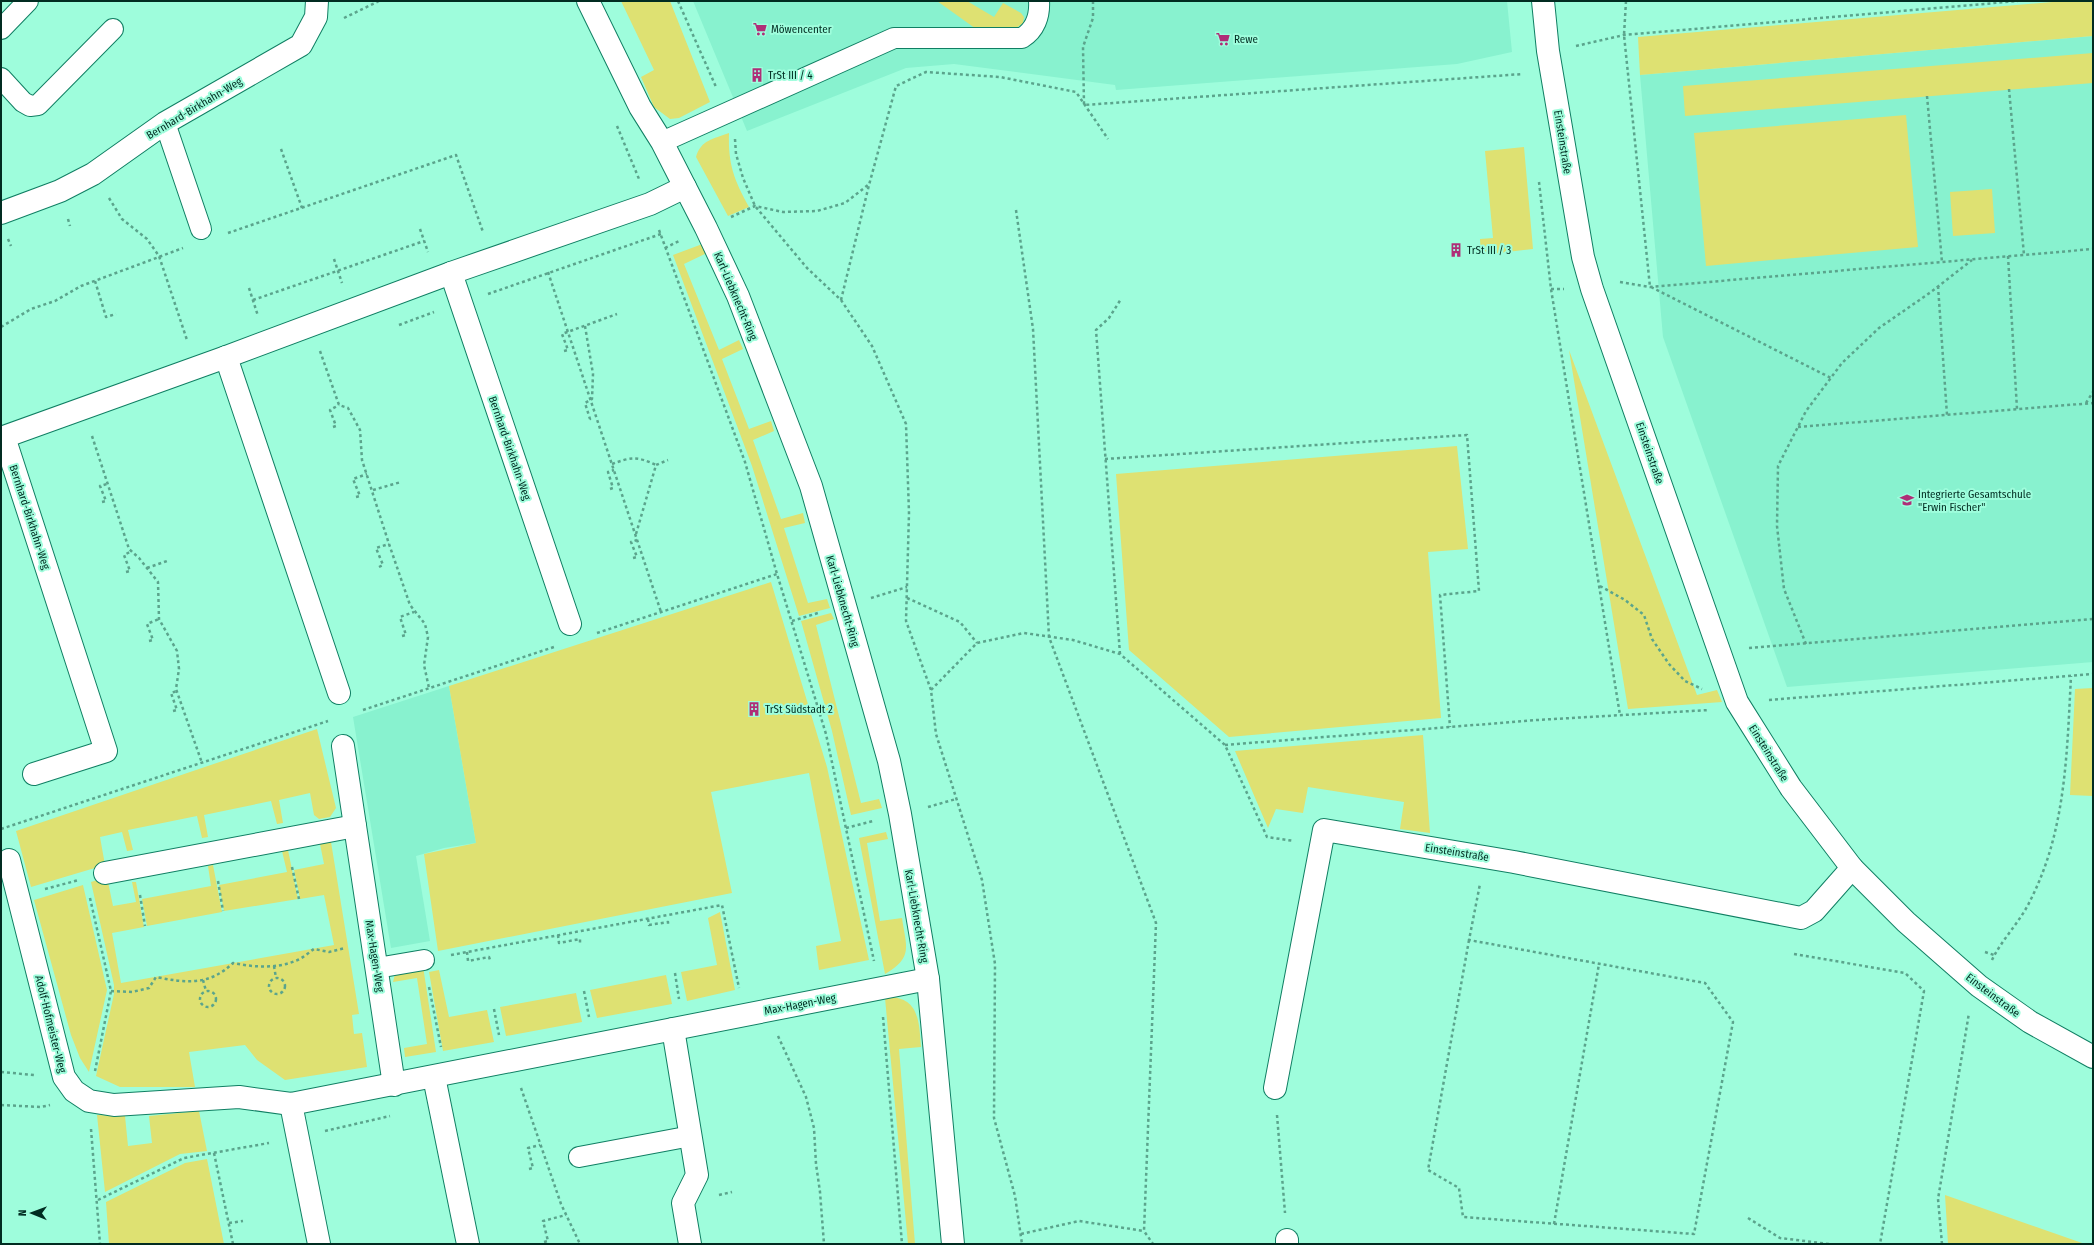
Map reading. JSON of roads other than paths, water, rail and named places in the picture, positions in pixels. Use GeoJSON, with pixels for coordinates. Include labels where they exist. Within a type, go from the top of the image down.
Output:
{"type":"FeatureCollection","features":[{"type":"Feature","properties":{"kind":"street","name":"Karl-Liebknecht-Ring"},"geometry":{"type":"LineString","coordinates":[[588,1],[637,100],[662,142],[685,187],[738,296],[811,486],[889,761],[928,979],[953,1244]]}},
{"type":"Feature","properties":{"kind":"street","name":"Einsteinstraße"},"geometry":{"type":"LineString","coordinates":[[1543,1],[1548,51],[1583,257],[1592,289],[1719,651],[1728,706],[1852,868],[1906,922],[1979,986],[2030,1022],[2093,1057]]}},
{"type":"Feature","properties":{"kind":"street","name":"Bernhard-Birkhahn-Weg"},"geometry":{"type":"LineString","coordinates":[[1,213],[60,190],[93,174],[165,123],[301,45],[317,9]]}},
{"type":"Feature","properties":{"kind":"street","name":"Bernhard-Birkhahn-Weg"},"geometry":{"type":"LineString","coordinates":[[34,774],[106,751],[3,437],[196,368],[492,258],[650,204],[685,187]]}},
{"type":"Feature","properties":{"kind":"street","name":"Bernhard-Birkhahn-Weg"},"geometry":{"type":"LineString","coordinates":[[451,273],[570,624]]}},
{"type":"Feature","properties":{"kind":"street"},"geometry":{"type":"LineString","coordinates":[[226,357],[339,694]]}},
{"type":"Feature","properties":{"kind":"street","name":"Max-Hagen-Weg"},"geometry":{"type":"LineString","coordinates":[[343,746],[394,1085]]}},
{"type":"Feature","properties":{"kind":"street"},"geometry":{"type":"LineString","coordinates":[[95,876],[355,826]]}},
{"type":"Feature","properties":{"kind":"street","name":"Einsteinstraße"},"geometry":{"type":"LineString","coordinates":[[1275,1088],[1324,830],[1486,857],[1801,918],[1814,911],[1852,868]]}},
{"type":"Feature","properties":{"kind":"street","name":"Adolf-Hofmeister-Weg"},"geometry":{"type":"LineString","coordinates":[[9,860],[20,896],[64,1077],[81,1096],[114,1105],[240,1097]]}},
{"type":"Feature","properties":{"kind":"street","name":"Max-Hagen-Weg"},"geometry":{"type":"LineString","coordinates":[[240,1097],[291,1104],[440,1076],[928,979]]}},
{"type":"Feature","properties":{"kind":"street"},"geometry":{"type":"LineString","coordinates":[[673,1029],[697,1175],[683,1203],[690,1244]]}},
{"type":"Feature","properties":{"kind":"street"},"geometry":{"type":"LineString","coordinates":[[440,1076],[468,1244]]}},
{"type":"Feature","properties":{"kind":"street"},"geometry":{"type":"LineString","coordinates":[[291,1104],[319,1244]]}},
{"type":"Feature","properties":{"kind":"lane"},"geometry":{"type":"LineString","coordinates":[[1,29],[28,1]]}},
{"type":"Feature","properties":{"kind":"lane"},"geometry":{"type":"LineString","coordinates":[[662,142],[728,114],[894,38],[1022,38],[1031,32],[1038,17],[1039,1]]}},
{"type":"Feature","properties":{"kind":"lane"},"geometry":{"type":"LineString","coordinates":[[1,78],[23,102],[30,106],[38,105],[113,29]]}},
{"type":"Feature","properties":{"kind":"lane"},"geometry":{"type":"LineString","coordinates":[[165,123],[202,229]]}},
{"type":"Feature","properties":{"kind":"lane"},"geometry":{"type":"LineString","coordinates":[[377,968],[424,960]]}},
{"type":"Feature","properties":{"kind":"lane"},"geometry":{"type":"LineString","coordinates":[[579,1158],[690,1136]]}},
{"type":"Feature","properties":{"kind":"place","name":"Möwencenter"},"geometry":{"type":"Point","coordinates":[760,29]}},
{"type":"Feature","properties":{"kind":"place","name":"Rewe"},"geometry":{"type":"Point","coordinates":[1223,39]}},
{"type":"Feature","properties":{"kind":"place","name":"TrSt III / 4"},"geometry":{"type":"Point","coordinates":[757,75]}},
{"type":"Feature","properties":{"kind":"place","name":"TrSt III / 3"},"geometry":{"type":"Point","coordinates":[1456,250]}},
{"type":"Feature","properties":{"kind":"place","name":"Integrierte Gesamtschule \"Erwin Fischer\""},"geometry":{"type":"Point","coordinates":[1907,500]}},
{"type":"Feature","properties":{"kind":"place","name":"TrSt Südstadt 2"},"geometry":{"type":"Point","coordinates":[754,709]}}]}
